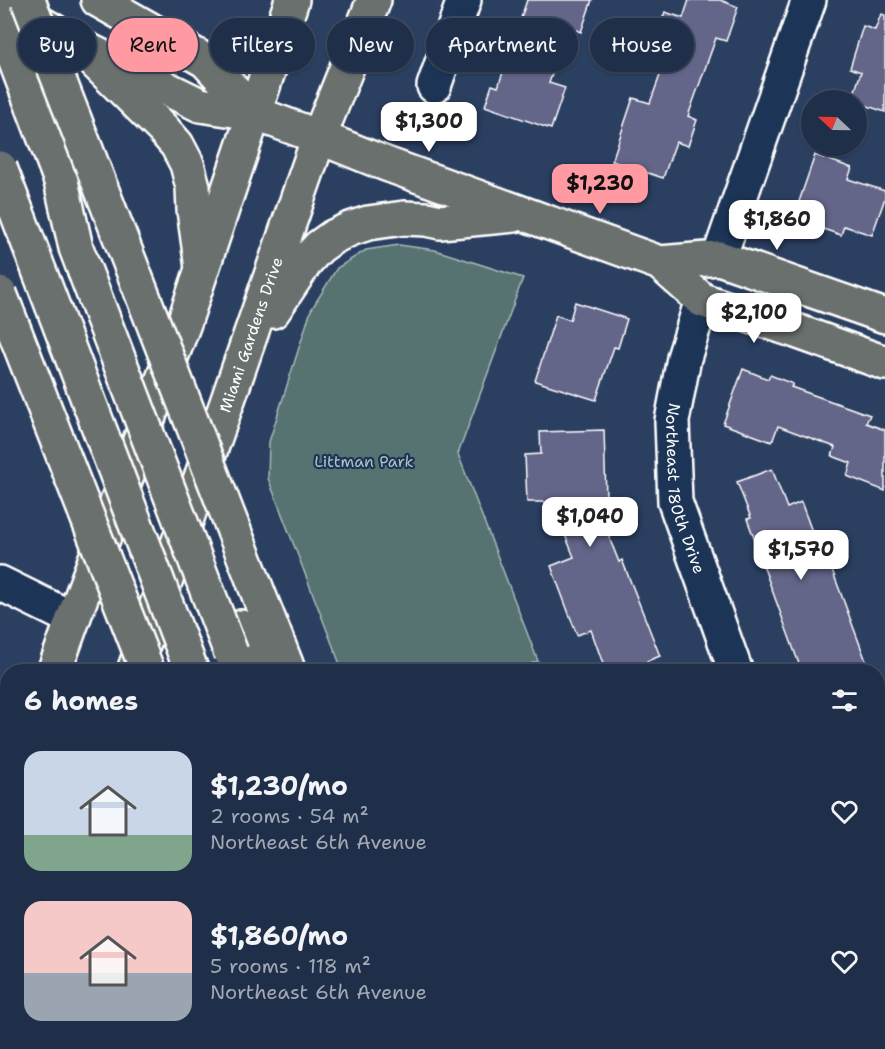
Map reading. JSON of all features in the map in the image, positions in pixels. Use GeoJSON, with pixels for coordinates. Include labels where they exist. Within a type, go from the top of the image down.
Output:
{"type":"FeatureCollection","features":[{"type":"Feature","properties":{"kind":"main road"},"geometry":{"type":"LineString","coordinates":[[0,0],[31,18]]}},
{"type":"Feature","properties":{"kind":"main road"},"geometry":{"type":"LineString","coordinates":[[28,0],[285,664]]}},
{"type":"Feature","properties":{"kind":"main road"},"geometry":{"type":"LineString","coordinates":[[98,0],[206,61],[254,113]]}},
{"type":"Feature","properties":{"kind":"main road"},"geometry":{"type":"LineString","coordinates":[[57,664],[184,323],[292,0]]}},
{"type":"Feature","properties":{"kind":"main road","name":"Miami Gardens Drive"},"geometry":{"type":"LineString","coordinates":[[137,664],[320,137],[374,0]]}},
{"type":"Feature","properties":{"kind":"main road"},"geometry":{"type":"LineString","coordinates":[[0,20],[61,181],[89,236],[236,651],[250,664]]}},
{"type":"Feature","properties":{"kind":"main road"},"geometry":{"type":"LineString","coordinates":[[96,54],[200,105],[254,113],[386,164],[660,263],[702,300],[885,363]]}},
{"type":"Feature","properties":{"kind":"main road"},"geometry":{"type":"LineString","coordinates":[[96,63],[163,129],[177,145],[187,164],[193,187],[202,268]]}},
{"type":"Feature","properties":{"kind":"main road"},"geometry":{"type":"LineString","coordinates":[[0,168],[189,664]]}},
{"type":"Feature","properties":{"kind":"main road"},"geometry":{"type":"LineString","coordinates":[[246,350],[307,260],[333,237],[368,223],[387,219],[426,219],[440,222],[522,214]]}},
{"type":"Feature","properties":{"kind":"main road"},"geometry":{"type":"LineString","coordinates":[[660,263],[719,258],[885,316]]}},
{"type":"Feature","properties":{"kind":"main road"},"geometry":{"type":"LineString","coordinates":[[0,294],[145,664]]}},
{"type":"Feature","properties":{"kind":"street"},"geometry":{"type":"LineString","coordinates":[[434,86],[464,0]]}},
{"type":"Feature","properties":{"kind":"street"},"geometry":{"type":"LineString","coordinates":[[719,258],[809,0]]}},
{"type":"Feature","properties":{"kind":"street","name":"Northeast 180th Drive"},"geometry":{"type":"LineString","coordinates":[[702,300],[684,358],[672,422],[675,502],[733,664]]}},
{"type":"Feature","properties":{"kind":"street"},"geometry":{"type":"LineString","coordinates":[[0,583],[73,619]]}},
{"type":"Feature","properties":{"kind":"green space","name":"Littman Park"},"geometry":{"type":"Polygon","coordinates":[[[399,245],[435,250],[523,278],[458,454],[538,661],[531,664],[340,664],[268,478],[269,442],[311,310],[337,268],[366,250],[399,245]]]}},
{"type":"Feature","properties":{"kind":"building"},"geometry":{"type":"Polygon","coordinates":[[[527,0],[592,0],[581,32],[578,31],[578,18],[521,18],[527,0]]]}},
{"type":"Feature","properties":{"kind":"building"},"geometry":{"type":"Polygon","coordinates":[[[689,0],[720,0],[738,7],[726,41],[716,38],[688,116],[697,120],[688,146],[676,142],[663,178],[612,161],[633,98],[650,103],[661,72],[694,72],[694,18],[683,18],[689,0]]]}},
{"type":"Feature","properties":{"kind":"building"},"geometry":{"type":"Polygon","coordinates":[[[665,12],[683,18],[663,18],[665,12]]]}},
{"type":"Feature","properties":{"kind":"building"},"geometry":{"type":"Polygon","coordinates":[[[881,14],[885,15],[885,112],[867,106],[867,90],[855,90],[861,72],[850,68],[863,26],[875,30],[881,14]]]}},
{"type":"Feature","properties":{"kind":"building"},"geometry":{"type":"Polygon","coordinates":[[[503,72],[553,72],[549,83],[565,88],[551,129],[485,106],[492,85],[498,87],[503,72]]]}},
{"type":"Feature","properties":{"kind":"building"},"geometry":{"type":"Polygon","coordinates":[[[815,156],[852,168],[848,179],[885,191],[885,198],[872,235],[844,226],[841,235],[793,219],[815,156]]]}},
{"type":"Feature","properties":{"kind":"building"},"geometry":{"type":"Polygon","coordinates":[[[575,302],[627,319],[618,348],[614,347],[596,400],[535,381],[556,315],[570,320],[575,302]]]}},
{"type":"Feature","properties":{"kind":"building"},"geometry":{"type":"Polygon","coordinates":[[[743,369],[768,379],[770,375],[793,384],[791,387],[870,415],[866,423],[885,430],[885,491],[847,476],[851,463],[832,456],[835,447],[778,426],[772,442],[723,424],[743,369]]]}},
{"type":"Feature","properties":{"kind":"building"},"geometry":{"type":"Polygon","coordinates":[[[604,430],[607,532],[619,562],[622,560],[660,656],[647,661],[648,664],[603,664],[591,630],[577,635],[551,566],[574,557],[557,515],[545,515],[544,502],[527,502],[525,455],[541,454],[540,432],[604,430]]]}},
{"type":"Feature","properties":{"kind":"building"},"geometry":{"type":"Polygon","coordinates":[[[772,469],[787,508],[801,502],[826,569],[831,567],[867,664],[799,664],[747,519],[751,518],[737,482],[772,469]]]}}]}
